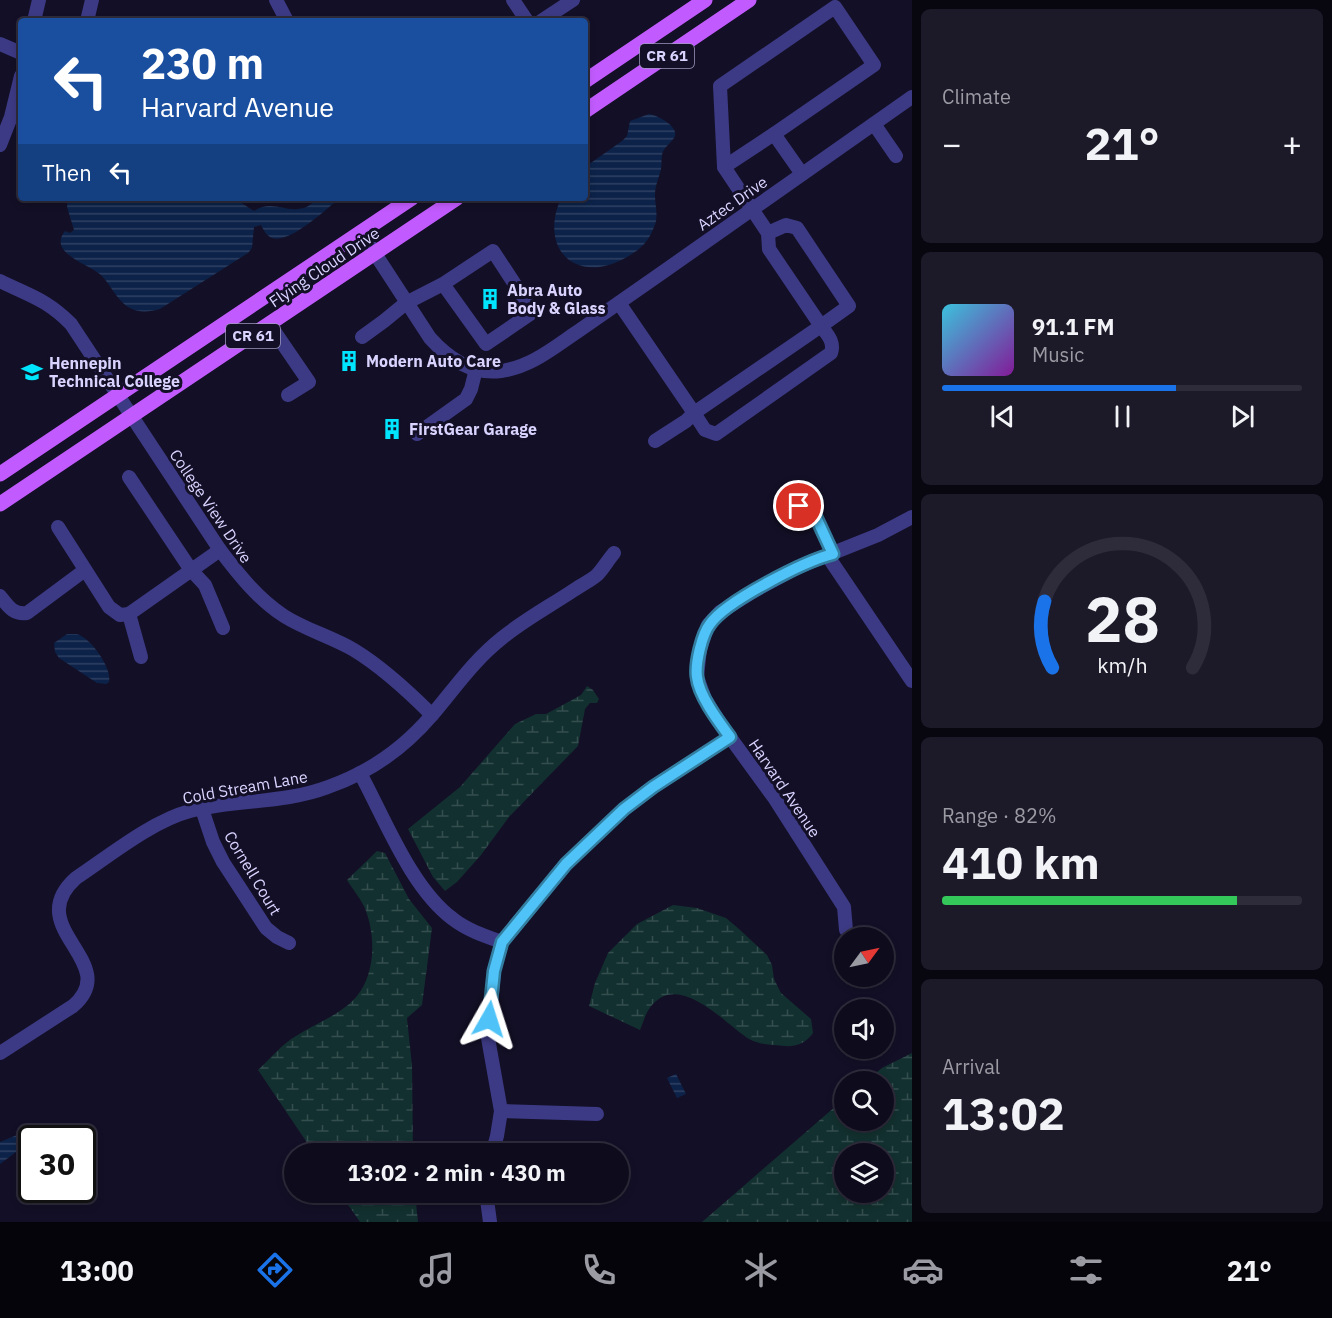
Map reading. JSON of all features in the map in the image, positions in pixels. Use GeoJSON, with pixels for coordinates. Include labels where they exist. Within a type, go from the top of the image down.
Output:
{"type":"FeatureCollection","features":[{"type":"Feature","properties":{"kind":"main road","name":"CR 61"},"geometry":{"type":"LineString","coordinates":[[588,79],[705,0]]}},
{"type":"Feature","properties":{"kind":"main road","name":"CR 61"},"geometry":{"type":"LineString","coordinates":[[588,109],[749,0]]}},
{"type":"Feature","properties":{"kind":"main road","name":"Flying Cloud Drive"},"geometry":{"type":"LineString","coordinates":[[0,474],[408,201]]}},
{"type":"Feature","properties":{"kind":"main road","name":"Flying Cloud Drive"},"geometry":{"type":"LineString","coordinates":[[0,504],[453,201]]}},
{"type":"Feature","properties":{"kind":"street"},"geometry":{"type":"LineString","coordinates":[[35,18],[39,0]]}},
{"type":"Feature","properties":{"kind":"street"},"geometry":{"type":"LineString","coordinates":[[88,18],[92,0]]}},
{"type":"Feature","properties":{"kind":"street"},"geometry":{"type":"LineString","coordinates":[[276,0],[285,18]]}},
{"type":"Feature","properties":{"kind":"street"},"geometry":{"type":"LineString","coordinates":[[513,0],[525,18]]}},
{"type":"Feature","properties":{"kind":"street"},"geometry":{"type":"LineString","coordinates":[[546,18],[573,0]]}},
{"type":"Feature","properties":{"kind":"street"},"geometry":{"type":"LineString","coordinates":[[619,303],[705,430],[716,434],[831,353],[832,345],[821,326],[769,249],[768,233],[724,167],[720,86],[835,7],[874,65],[724,167]]}},
{"type":"Feature","properties":{"kind":"street"},"geometry":{"type":"LineString","coordinates":[[0,44],[18,51]]}},
{"type":"Feature","properties":{"kind":"street"},"geometry":{"type":"LineString","coordinates":[[0,145],[11,117],[18,88]]}},
{"type":"Feature","properties":{"kind":"street","name":"Aztec Drive"},"geometry":{"type":"LineString","coordinates":[[476,369],[499,372],[518,368],[536,359],[912,97]]}},
{"type":"Feature","properties":{"kind":"street"},"geometry":{"type":"LineString","coordinates":[[874,124],[896,156]]}},
{"type":"Feature","properties":{"kind":"street"},"geometry":{"type":"LineString","coordinates":[[774,134],[802,174]]}},
{"type":"Feature","properties":{"kind":"street"},"geometry":{"type":"LineString","coordinates":[[655,441],[687,421],[694,413],[849,306],[797,228],[786,225],[768,233]]}},
{"type":"Feature","properties":{"kind":"street"},"geometry":{"type":"LineString","coordinates":[[361,232],[430,338],[443,352],[460,364],[476,369],[466,399],[417,434]]}},
{"type":"Feature","properties":{"kind":"street"},"geometry":{"type":"LineString","coordinates":[[362,337],[406,303],[443,284],[493,251],[533,312],[486,344],[443,284]]}},
{"type":"Feature","properties":{"kind":"street","name":"College View Drive"},"geometry":{"type":"LineString","coordinates":[[0,281],[41,299],[56,309],[71,324],[220,550],[265,602],[294,622],[356,651],[375,664],[432,715]]}},
{"type":"Feature","properties":{"kind":"street"},"geometry":{"type":"LineString","coordinates":[[270,325],[309,382],[288,396]]}},
{"type":"Feature","properties":{"kind":"street"},"geometry":{"type":"LineString","coordinates":[[129,477],[191,570],[205,585],[224,628]]}},
{"type":"Feature","properties":{"kind":"street"},"geometry":{"type":"LineString","coordinates":[[799,506],[815,515],[830,555],[912,681]]}},
{"type":"Feature","properties":{"kind":"street","name":"Harvard Avenue"},"geometry":{"type":"LineString","coordinates":[[846,927],[844,907],[775,799],[705,699],[697,677],[700,649],[708,625],[720,612],[761,586],[798,567],[830,555],[912,517]]}},
{"type":"Feature","properties":{"kind":"street"},"geometry":{"type":"LineString","coordinates":[[58,527],[109,608],[120,615],[129,614],[220,550]]}},
{"type":"Feature","properties":{"kind":"street","name":"Cold Stream Lane"},"geometry":{"type":"LineString","coordinates":[[0,1053],[72,1006],[92,988],[86,967],[60,921],[61,898],[66,887],[76,878],[154,827],[172,818],[234,803],[288,799],[327,788],[360,773],[395,751],[432,715],[462,675],[503,637],[597,575],[614,554]]}},
{"type":"Feature","properties":{"kind":"street"},"geometry":{"type":"LineString","coordinates":[[0,596],[10,610],[16,613],[27,613],[85,570]]}},
{"type":"Feature","properties":{"kind":"street"},"geometry":{"type":"LineString","coordinates":[[129,614],[141,657]]}},
{"type":"Feature","properties":{"kind":"street"},"geometry":{"type":"LineString","coordinates":[[495,1143],[501,1111],[488,1038],[494,971],[502,942],[566,864],[624,809],[653,787],[730,737]]}},
{"type":"Feature","properties":{"kind":"street"},"geometry":{"type":"LineString","coordinates":[[360,773],[416,879],[427,895],[454,921],[502,942]]}},
{"type":"Feature","properties":{"kind":"street","name":"Cornell Court"},"geometry":{"type":"LineString","coordinates":[[202,809],[213,842],[266,928],[277,937],[290,943]]}},
{"type":"Feature","properties":{"kind":"street"},"geometry":{"type":"LineString","coordinates":[[501,1111],[597,1114]]}},
{"type":"Feature","properties":{"kind":"street"},"geometry":{"type":"LineString","coordinates":[[487,1203],[490,1222]]}},
{"type":"Feature","properties":{"kind":"green space"},"geometry":{"type":"Polygon","coordinates":[[[587,686],[599,699],[597,703],[590,703],[585,709],[578,746],[509,817],[481,855],[457,882],[445,891],[433,877],[408,829],[460,787],[515,724],[536,714],[546,714],[581,695],[587,686]]]}},
{"type":"Feature","properties":{"kind":"green space"},"geometry":{"type":"Polygon","coordinates":[[[377,851],[385,853],[409,899],[432,928],[422,1005],[407,1018],[412,1066],[413,1143],[307,1143],[258,1070],[291,1039],[348,1005],[364,986],[371,961],[372,935],[364,907],[347,880],[377,851]]]}},
{"type":"Feature","properties":{"kind":"green space"},"geometry":{"type":"Polygon","coordinates":[[[673,905],[697,908],[726,918],[767,955],[781,993],[811,1019],[813,1033],[811,1036],[794,1046],[758,1042],[749,1039],[700,1003],[673,994],[660,998],[649,1009],[640,1030],[589,1006],[595,983],[608,953],[637,924],[673,905]]]}},
{"type":"Feature","properties":{"kind":"green space"},"geometry":{"type":"Polygon","coordinates":[[[912,1053],[912,1222],[702,1222],[834,1108],[834,1131],[894,1131],[894,1071],[878,1071],[912,1053]]]}},
{"type":"Feature","properties":{"kind":"green space"},"geometry":{"type":"Polygon","coordinates":[[[347,1203],[416,1203],[418,1222],[360,1222],[347,1203]]]}},
{"type":"Feature","properties":{"kind":"water"},"geometry":{"type":"Polygon","coordinates":[[[649,114],[666,121],[675,132],[674,138],[662,155],[655,191],[656,219],[652,232],[644,245],[627,257],[609,265],[592,267],[578,265],[567,258],[559,247],[555,233],[555,217],[560,201],[588,201],[588,165],[627,136],[630,121],[649,114]]]}},
{"type":"Feature","properties":{"kind":"water"},"geometry":{"type":"Polygon","coordinates":[[[68,201],[224,201],[240,202],[254,211],[267,206],[297,209],[315,201],[336,201],[306,225],[286,237],[277,239],[270,237],[261,225],[254,227],[252,248],[248,253],[160,309],[152,311],[128,307],[101,275],[65,252],[61,246],[61,239],[65,231],[70,233],[74,230],[67,207],[68,201]]]}},
{"type":"Feature","properties":{"kind":"water"},"geometry":{"type":"Polygon","coordinates":[[[67,634],[77,634],[94,647],[107,669],[109,682],[97,683],[59,658],[55,652],[54,643],[67,634]]]}},
{"type":"Feature","properties":{"kind":"water"},"geometry":{"type":"Polygon","coordinates":[[[676,1074],[686,1094],[677,1098],[667,1078],[676,1074]]]}},
{"type":"Feature","properties":{"kind":"water"},"geometry":{"type":"Polygon","coordinates":[[[18,1135],[18,1149],[0,1164],[0,1142],[18,1135]]]}},
{"type":"Feature","properties":{"kind":"place","name":"Abra Auto Body & Glass"},"geometry":{"type":"Point","coordinates":[490,299]}},
{"type":"Feature","properties":{"kind":"place","name":"Modern Auto Care"},"geometry":{"type":"Point","coordinates":[349,361]}},
{"type":"Feature","properties":{"kind":"place","name":"Hennepin Technical College"},"geometry":{"type":"Point","coordinates":[32,372]}},
{"type":"Feature","properties":{"kind":"place","name":"FirstGear Garage"},"geometry":{"type":"Point","coordinates":[392,429]}},
{"type":"Feature","properties":{"kind":"route"},"geometry":{"type":"LineString","coordinates":[[489,1019],[494,971],[502,942],[530,906],[566,864],[624,809],[653,787],[730,737],[705,699],[697,677],[700,649],[708,625],[720,612],[775,578],[833,554],[815,515],[799,506]]}}]}
